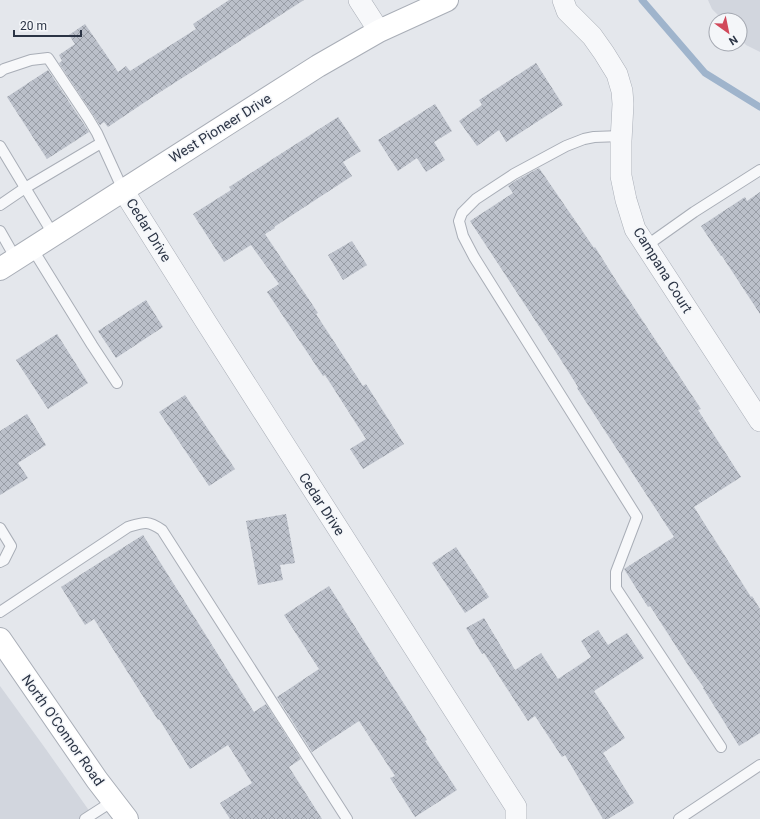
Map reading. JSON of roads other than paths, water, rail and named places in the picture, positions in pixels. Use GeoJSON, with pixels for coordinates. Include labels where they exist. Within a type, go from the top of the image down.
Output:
{"type":"FeatureCollection","features":[{"type":"Feature","properties":{"kind":"main road","name":"West Pioneer Drive"},"geometry":{"type":"LineString","coordinates":[[16,258],[318,66],[379,31],[447,0]]}},
{"type":"Feature","properties":{"kind":"main road","name":"North O'Connor Road"},"geometry":{"type":"LineString","coordinates":[[0,639],[97,780],[127,819]]}},
{"type":"Feature","properties":{"kind":"street"},"geometry":{"type":"LineString","coordinates":[[359,0],[379,31]]}},
{"type":"Feature","properties":{"kind":"street","name":"Campana Court"},"geometry":{"type":"LineString","coordinates":[[563,0],[567,11],[592,36],[617,74],[622,91],[623,104],[621,176],[626,200],[636,229],[760,420]]}},
{"type":"Feature","properties":{"kind":"street","name":"Cedar Drive"},"geometry":{"type":"LineString","coordinates":[[123,190],[516,807],[516,819]]}},
{"type":"Feature","properties":{"kind":"lane"},"geometry":{"type":"LineString","coordinates":[[0,72],[4,69],[31,60],[48,58],[88,118],[123,190]]}},
{"type":"Feature","properties":{"kind":"lane"},"geometry":{"type":"LineString","coordinates":[[621,136],[594,137],[566,146],[514,174],[476,199],[462,213],[459,221],[463,236],[474,257],[637,517],[616,572],[616,588],[721,747]]}},
{"type":"Feature","properties":{"kind":"lane"},"geometry":{"type":"LineString","coordinates":[[0,205],[25,188],[101,143]]}},
{"type":"Feature","properties":{"kind":"lane"},"geometry":{"type":"LineString","coordinates":[[0,146],[53,234]]}},
{"type":"Feature","properties":{"kind":"lane"},"geometry":{"type":"LineString","coordinates":[[646,246],[694,212],[760,170]]}},
{"type":"Feature","properties":{"kind":"lane"},"geometry":{"type":"LineString","coordinates":[[0,231],[16,258],[88,338],[117,383]]}},
{"type":"Feature","properties":{"kind":"lane"},"geometry":{"type":"LineString","coordinates":[[0,612],[128,527],[142,523],[152,523],[162,530],[347,819]]}},
{"type":"Feature","properties":{"kind":"lane"},"geometry":{"type":"LineString","coordinates":[[0,528],[11,546],[4,560],[0,562]]}},
{"type":"Feature","properties":{"kind":"lane"},"geometry":{"type":"LineString","coordinates":[[679,819],[760,765]]}},
{"type":"Feature","properties":{"kind":"lane"},"geometry":{"type":"LineString","coordinates":[[85,819],[113,801]]}},
{"type":"Feature","properties":{"kind":"waterway"},"geometry":{"type":"LineString","coordinates":[[642,0],[705,73],[760,107]]}}]}
